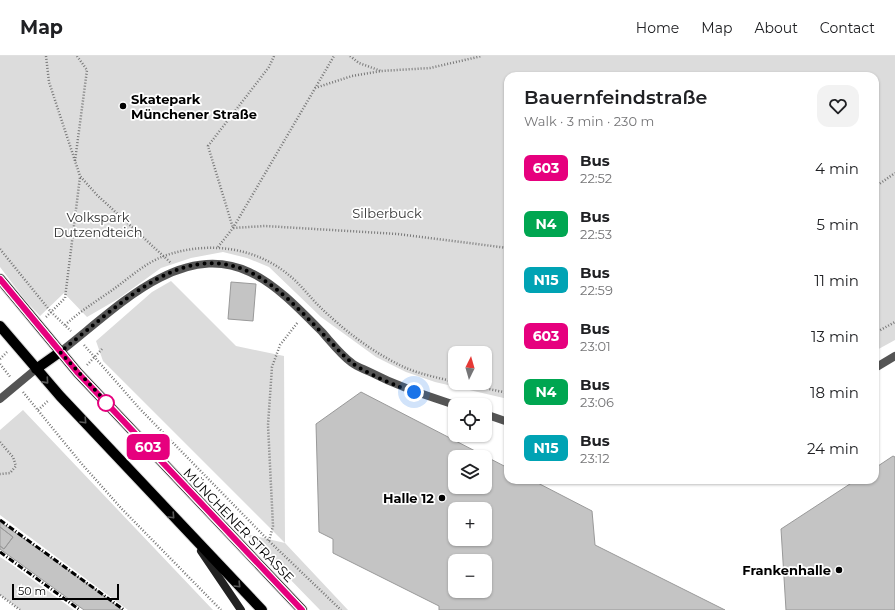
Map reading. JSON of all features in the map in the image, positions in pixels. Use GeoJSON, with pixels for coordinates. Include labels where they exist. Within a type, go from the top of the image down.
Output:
{"type":"FeatureCollection","features":[{"type":"Feature","properties":{"kind":"main road","name":"MÜNCHENER STRASSE"},"geometry":{"type":"LineString","coordinates":[[0,279],[60,352],[302,610]]}},
{"type":"Feature","properties":{"kind":"main road"},"geometry":{"type":"LineString","coordinates":[[0,326],[36,369],[262,610]]}},
{"type":"Feature","properties":{"kind":"main road"},"geometry":{"type":"LineString","coordinates":[[36,369],[60,352]]}},
{"type":"Feature","properties":{"kind":"main road"},"geometry":{"type":"LineString","coordinates":[[192,537],[241,610]]}},
{"type":"Feature","properties":{"kind":"street"},"geometry":{"type":"LineString","coordinates":[[60,352],[143,288],[160,278],[179,270],[216,264],[250,272],[272,284],[305,315],[351,363],[400,387],[448,403]]}},
{"type":"Feature","properties":{"kind":"street"},"geometry":{"type":"LineString","coordinates":[[879,366],[895,356]]}},
{"type":"Feature","properties":{"kind":"street"},"geometry":{"type":"LineString","coordinates":[[0,399],[36,369]]}},
{"type":"Feature","properties":{"kind":"street"},"geometry":{"type":"LineString","coordinates":[[492,416],[504,421]]}},
{"type":"Feature","properties":{"kind":"path"},"geometry":{"type":"LineString","coordinates":[[46,56],[49,82],[80,176],[97,195],[179,270]]}},
{"type":"Feature","properties":{"kind":"path"},"geometry":{"type":"LineString","coordinates":[[75,164],[87,70],[77,56]]}},
{"type":"Feature","properties":{"kind":"path"},"geometry":{"type":"LineString","coordinates":[[233,228],[208,146],[269,67],[274,56]]}},
{"type":"Feature","properties":{"kind":"path"},"geometry":{"type":"LineString","coordinates":[[218,247],[233,228],[334,56]]}},
{"type":"Feature","properties":{"kind":"path"},"geometry":{"type":"LineString","coordinates":[[350,56],[359,62],[381,71]]}},
{"type":"Feature","properties":{"kind":"path"},"geometry":{"type":"LineString","coordinates":[[315,88],[352,76],[381,71],[430,68],[482,56]]}},
{"type":"Feature","properties":{"kind":"path"},"geometry":{"type":"LineString","coordinates":[[879,184],[895,172]]}},
{"type":"Feature","properties":{"kind":"path"},"geometry":{"type":"LineString","coordinates":[[0,249],[52,312],[65,298],[80,176]]}},
{"type":"Feature","properties":{"kind":"path"},"geometry":{"type":"LineString","coordinates":[[233,228],[265,226],[398,234],[504,247]]}},
{"type":"Feature","properties":{"kind":"path"},"geometry":{"type":"LineString","coordinates":[[65,325],[137,272],[163,256],[198,248],[218,247],[248,253],[272,264],[290,276],[317,304],[347,331],[378,352],[406,368],[448,380]]}},
{"type":"Feature","properties":{"kind":"path"},"geometry":{"type":"LineString","coordinates":[[269,541],[273,526],[268,425],[272,367],[280,345],[291,329],[317,304]]}},
{"type":"Feature","properties":{"kind":"path"},"geometry":{"type":"LineString","coordinates":[[879,331],[895,322]]}},
{"type":"Feature","properties":{"kind":"path","name":"MÜNCHENER STRASSE"},"geometry":{"type":"LineString","coordinates":[[102,349],[95,357],[139,408],[269,541],[341,610]]}},
{"type":"Feature","properties":{"kind":"path"},"geometry":{"type":"LineString","coordinates":[[491,390],[504,393]]}},
{"type":"Feature","properties":{"kind":"path"},"geometry":{"type":"LineString","coordinates":[[38,410],[80,463],[221,610]]}},
{"type":"Feature","properties":{"kind":"path"},"geometry":{"type":"LineString","coordinates":[[0,442],[14,457],[16,466],[10,473],[0,474]]}},
{"type":"Feature","properties":{"kind":"path"},"geometry":{"type":"LineString","coordinates":[[0,595],[20,610]]}},
{"type":"Feature","properties":{"kind":"green space"},"geometry":{"type":"Polygon","coordinates":[[[0,56],[895,56],[895,340],[879,349],[879,72],[504,72],[504,398],[469,390],[492,390],[492,346],[448,346],[448,385],[406,372],[376,357],[321,317],[269,267],[247,258],[223,252],[191,258],[161,268],[118,299],[87,317],[64,293],[40,316],[25,300],[0,267],[0,56]]]}},
{"type":"Feature","properties":{"kind":"green space"},"geometry":{"type":"Polygon","coordinates":[[[171,281],[236,346],[284,356],[285,543],[103,361],[96,341],[152,292],[171,281]]]}},
{"type":"Feature","properties":{"kind":"green space"},"geometry":{"type":"Polygon","coordinates":[[[23,410],[213,610],[128,610],[0,515],[0,430],[23,410]]]}},
{"type":"Feature","properties":{"kind":"green space"},"geometry":{"type":"Polygon","coordinates":[[[246,534],[285,543],[348,610],[320,610],[246,534]]]}},
{"type":"Feature","properties":{"kind":"green space"},"geometry":{"type":"Polygon","coordinates":[[[0,557],[74,610],[21,610],[0,595],[0,557]]]}},
{"type":"Feature","properties":{"kind":"building"},"geometry":{"type":"Polygon","coordinates":[[[231,282],[256,284],[253,321],[228,319],[231,282]]]}},
{"type":"Feature","properties":{"kind":"building","name":"Halle 12"},"geometry":{"type":"Polygon","coordinates":[[[361,392],[448,437],[448,442],[458,442],[473,450],[448,450],[448,494],[492,494],[492,460],[504,466],[504,484],[540,484],[592,511],[595,545],[725,610],[439,610],[439,606],[333,553],[333,539],[319,532],[316,424],[361,392]]]}},
{"type":"Feature","properties":{"kind":"building","name":"Frankenhalle"},"geometry":{"type":"Polygon","coordinates":[[[893,456],[895,457],[895,610],[786,610],[781,529],[850,484],[879,484],[879,465],[893,456]]]}},
{"type":"Feature","properties":{"kind":"building"},"geometry":{"type":"Polygon","coordinates":[[[0,522],[95,589],[122,610],[84,610],[0,549],[0,546],[4,549],[13,537],[0,527],[0,522]]]}},
{"type":"Feature","properties":{"kind":"building"},"geometry":{"type":"Polygon","coordinates":[[[0,527],[13,537],[4,549],[0,546],[0,527]]]}},
{"type":"Feature","properties":{"kind":"railway"},"geometry":{"type":"LineString","coordinates":[[0,520],[124,610]]}},
{"type":"Feature","properties":{"kind":"railway"},"geometry":{"type":"LineString","coordinates":[[0,552],[80,610]]}},
{"type":"Feature","properties":{"kind":"bus line","name":"603"},"geometry":{"type":"LineString","coordinates":[[0,279],[78,373],[302,610]]}},
{"type":"Feature","properties":{"kind":"place","name":"Skatepark Münchener Straße"},"geometry":{"type":"Point","coordinates":[123,106]}},
{"type":"Feature","properties":{"kind":"place","name":"Halle 12"},"geometry":{"type":"Point","coordinates":[442,498]}},
{"type":"Feature","properties":{"kind":"place","name":"Frankenhalle"},"geometry":{"type":"Point","coordinates":[839,570]}},
{"type":"Feature","properties":{"kind":"route"},"geometry":{"type":"LineString","coordinates":[[106,403],[108,404],[60,352],[143,288],[160,278],[179,270],[192,266],[208,264],[222,264],[235,267],[262,277],[287,296],[351,363],[400,387],[414,392]]}},
{"type":"Feature","properties":{"kind":"park label","name":"Silberbuck"},"geometry":{"type":"Point","coordinates":[387,213]}},
{"type":"Feature","properties":{"kind":"park label","name":"Volkspark Dutzendteich"},"geometry":{"type":"Point","coordinates":[98,224]}}]}
